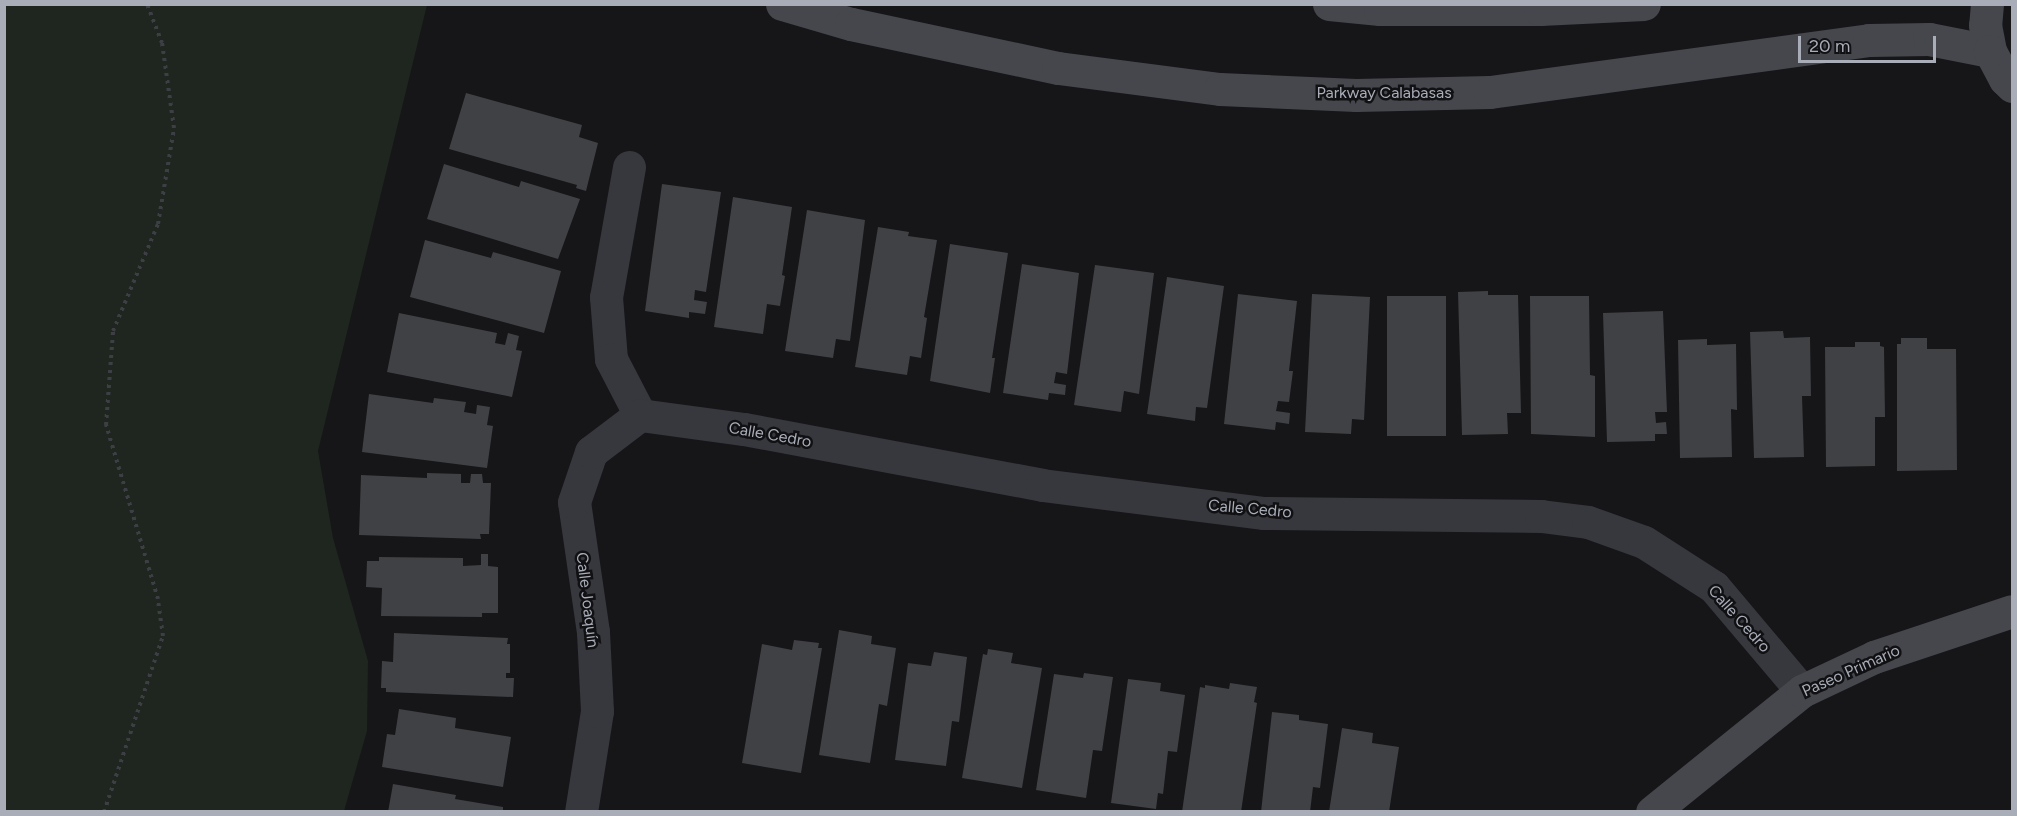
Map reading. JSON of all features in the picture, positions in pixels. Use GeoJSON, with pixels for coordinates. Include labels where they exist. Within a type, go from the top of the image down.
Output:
{"type":"FeatureCollection","features":[{"type":"Feature","properties":{"kind":"street","name":"Parkway Calabasas"},"geometry":{"type":"LineString","coordinates":[[782,4],[851,24],[1058,68],[1220,89],[1356,95],[1490,92],[1869,40],[1929,39],[1990,51]]}},
{"type":"Feature","properties":{"kind":"street"},"geometry":{"type":"LineString","coordinates":[[1329,4],[1380,9],[1540,9],[1644,4]]}},
{"type":"Feature","properties":{"kind":"street"},"geometry":{"type":"LineString","coordinates":[[1986,4],[1985,25],[1990,51],[2005,79],[2013,86]]}},
{"type":"Feature","properties":{"kind":"street"},"geometry":{"type":"LineString","coordinates":[[629,167],[606,297],[611,359],[640,416]]}},
{"type":"Feature","properties":{"kind":"street","name":"Calle Cedro"},"geometry":{"type":"LineString","coordinates":[[640,416],[744,429],[1042,485],[1264,513],[1541,516],[1588,522],[1644,542],[1714,587],[1802,691]]}},
{"type":"Feature","properties":{"kind":"street","name":"Calle Joaquín"},"geometry":{"type":"LineString","coordinates":[[582,812],[597,711],[593,632],[574,502],[591,452],[640,416]]}},
{"type":"Feature","properties":{"kind":"street","name":"Paseo Primario"},"geometry":{"type":"LineString","coordinates":[[1652,812],[1802,691],[1874,657],[2013,611]]}},
{"type":"Feature","properties":{"kind":"path"},"geometry":{"type":"LineString","coordinates":[[104,812],[163,636],[158,599],[106,425],[113,331],[158,224],[174,128],[162,43],[147,4]]}},
{"type":"Feature","properties":{"kind":"shaded area"},"geometry":{"type":"Polygon","coordinates":[[[5,4],[427,5],[318,451],[333,538],[368,661],[367,731],[344,811],[5,811],[5,4]]]}},
{"type":"Feature","properties":{"kind":"building"},"geometry":{"type":"Polygon","coordinates":[[[466,93],[582,125],[579,137],[598,143],[586,191],[576,188],[577,185],[449,149],[466,93]]]}},
{"type":"Feature","properties":{"kind":"building"},"geometry":{"type":"Polygon","coordinates":[[[444,164],[519,187],[521,181],[580,199],[558,259],[427,219],[444,164]]]}},
{"type":"Feature","properties":{"kind":"building"},"geometry":{"type":"Polygon","coordinates":[[[662,184],[721,192],[706,292],[695,290],[694,300],[707,302],[705,314],[689,312],[689,318],[645,311],[662,184]]]}},
{"type":"Feature","properties":{"kind":"building"},"geometry":{"type":"Polygon","coordinates":[[[733,197],[792,207],[780,306],[767,304],[763,334],[714,327],[733,197]]]}},
{"type":"Feature","properties":{"kind":"building"},"geometry":{"type":"Polygon","coordinates":[[[807,210],[865,220],[850,341],[836,339],[833,358],[785,351],[807,210]]]}},
{"type":"Feature","properties":{"kind":"building"},"geometry":{"type":"Polygon","coordinates":[[[878,227],[909,232],[908,236],[937,240],[924,317],[927,318],[921,358],[910,356],[907,375],[855,367],[878,227]]]}},
{"type":"Feature","properties":{"kind":"building"},"geometry":{"type":"Polygon","coordinates":[[[425,240],[491,258],[493,252],[561,271],[544,333],[410,297],[425,240]]]}},
{"type":"Feature","properties":{"kind":"building"},"geometry":{"type":"Polygon","coordinates":[[[950,244],[1008,253],[992,358],[995,358],[990,393],[930,381],[950,244]]]}},
{"type":"Feature","properties":{"kind":"building"},"geometry":{"type":"Polygon","coordinates":[[[1022,264],[1079,273],[1067,374],[1056,372],[1054,383],[1066,385],[1065,395],[1049,393],[1048,400],[1003,393],[1022,264]]]}},
{"type":"Feature","properties":{"kind":"building"},"geometry":{"type":"Polygon","coordinates":[[[1095,265],[1154,273],[1139,394],[1124,391],[1121,412],[1074,405],[1095,265]]]}},
{"type":"Feature","properties":{"kind":"building"},"geometry":{"type":"Polygon","coordinates":[[[1167,277],[1224,286],[1207,408],[1196,407],[1195,421],[1147,414],[1167,277]]]}},
{"type":"Feature","properties":{"kind":"building"},"geometry":{"type":"Polygon","coordinates":[[[1488,291],[1488,295],[1518,295],[1521,413],[1507,413],[1508,434],[1462,435],[1458,292],[1488,291]]]}},
{"type":"Feature","properties":{"kind":"building"},"geometry":{"type":"Polygon","coordinates":[[[1238,294],[1297,301],[1289,371],[1293,371],[1289,402],[1278,401],[1276,411],[1290,413],[1289,424],[1276,422],[1275,430],[1224,424],[1238,294]]]}},
{"type":"Feature","properties":{"kind":"building"},"geometry":{"type":"Polygon","coordinates":[[[1312,294],[1370,297],[1364,420],[1352,419],[1351,434],[1305,432],[1312,294]]]}},
{"type":"Feature","properties":{"kind":"building"},"geometry":{"type":"Polygon","coordinates":[[[1387,296],[1446,296],[1446,436],[1387,436],[1387,296]]]}},
{"type":"Feature","properties":{"kind":"building"},"geometry":{"type":"Polygon","coordinates":[[[1530,296],[1589,296],[1590,375],[1595,376],[1595,437],[1531,434],[1530,296]]]}},
{"type":"Feature","properties":{"kind":"building"},"geometry":{"type":"Polygon","coordinates":[[[1663,311],[1667,412],[1655,412],[1656,423],[1666,422],[1667,434],[1655,434],[1655,441],[1607,442],[1603,313],[1663,311]]]}},
{"type":"Feature","properties":{"kind":"building"},"geometry":{"type":"Polygon","coordinates":[[[399,313],[497,333],[495,343],[505,345],[508,333],[519,336],[516,350],[522,351],[512,397],[387,372],[399,313]]]}},
{"type":"Feature","properties":{"kind":"building"},"geometry":{"type":"Polygon","coordinates":[[[1783,331],[1784,338],[1810,337],[1811,396],[1802,396],[1804,457],[1754,458],[1750,332],[1783,331]]]}},
{"type":"Feature","properties":{"kind":"building"},"geometry":{"type":"Polygon","coordinates":[[[1901,338],[1927,338],[1927,349],[1956,349],[1957,470],[1897,471],[1897,344],[1901,344],[1901,338]]]}},
{"type":"Feature","properties":{"kind":"building"},"geometry":{"type":"Polygon","coordinates":[[[1707,339],[1707,345],[1736,344],[1737,410],[1731,409],[1732,457],[1680,458],[1678,340],[1707,339]]]}},
{"type":"Feature","properties":{"kind":"building"},"geometry":{"type":"Polygon","coordinates":[[[1855,342],[1880,342],[1880,346],[1884,347],[1885,417],[1875,417],[1875,466],[1826,467],[1825,347],[1855,347],[1855,342]]]}},
{"type":"Feature","properties":{"kind":"building"},"geometry":{"type":"Polygon","coordinates":[[[369,394],[433,403],[434,398],[466,402],[464,412],[476,414],[477,405],[490,407],[487,425],[493,426],[487,468],[362,452],[369,394]]]}},
{"type":"Feature","properties":{"kind":"building"},"geometry":{"type":"Polygon","coordinates":[[[427,473],[461,474],[461,483],[470,483],[471,474],[482,474],[483,483],[491,483],[489,534],[480,534],[481,539],[359,535],[361,475],[427,478],[427,473]]]}},
{"type":"Feature","properties":{"kind":"building"},"geometry":{"type":"Polygon","coordinates":[[[481,554],[488,554],[488,566],[498,567],[498,613],[482,613],[482,617],[381,616],[382,588],[366,587],[367,561],[379,561],[379,557],[463,558],[463,566],[481,565],[481,554]]]}},
{"type":"Feature","properties":{"kind":"building"},"geometry":{"type":"Polygon","coordinates":[[[839,630],[872,636],[871,644],[896,648],[887,706],[879,704],[870,763],[819,755],[839,630]]]}},
{"type":"Feature","properties":{"kind":"building"},"geometry":{"type":"Polygon","coordinates":[[[394,633],[508,638],[510,673],[506,673],[506,678],[514,678],[513,697],[386,692],[386,688],[381,688],[382,661],[393,662],[394,633]]]}},
{"type":"Feature","properties":{"kind":"building"},"geometry":{"type":"Polygon","coordinates":[[[794,640],[819,643],[818,648],[822,648],[801,773],[742,763],[762,644],[792,650],[794,640]]]}},
{"type":"Feature","properties":{"kind":"building"},"geometry":{"type":"Polygon","coordinates":[[[988,649],[1013,653],[1011,663],[1042,668],[1022,788],[962,778],[983,654],[987,655],[988,649]]]}},
{"type":"Feature","properties":{"kind":"building"},"geometry":{"type":"Polygon","coordinates":[[[934,652],[967,657],[959,722],[952,721],[946,766],[895,760],[908,663],[931,666],[934,652]]]}},
{"type":"Feature","properties":{"kind":"building"},"geometry":{"type":"Polygon","coordinates":[[[1084,673],[1113,677],[1102,751],[1093,750],[1086,798],[1036,790],[1054,674],[1083,678],[1084,673]]]}},
{"type":"Feature","properties":{"kind":"building"},"geometry":{"type":"Polygon","coordinates":[[[1128,679],[1161,683],[1160,691],[1185,695],[1177,752],[1168,751],[1163,794],[1158,793],[1156,809],[1111,803],[1128,679]]]}},
{"type":"Feature","properties":{"kind":"building"},"geometry":{"type":"Polygon","coordinates":[[[1230,683],[1257,687],[1254,702],[1257,703],[1241,812],[1182,812],[1200,687],[1205,688],[1205,685],[1229,689],[1230,683]]]}},
{"type":"Feature","properties":{"kind":"building"},"geometry":{"type":"Polygon","coordinates":[[[399,709],[456,718],[455,728],[511,737],[503,787],[382,767],[387,734],[395,735],[399,709]]]}},
{"type":"Feature","properties":{"kind":"building"},"geometry":{"type":"Polygon","coordinates":[[[1272,712],[1299,715],[1299,720],[1328,724],[1320,788],[1313,787],[1310,812],[1261,812],[1272,712]]]}},
{"type":"Feature","properties":{"kind":"building"},"geometry":{"type":"Polygon","coordinates":[[[1342,728],[1373,733],[1372,743],[1399,747],[1389,812],[1329,812],[1342,728]]]}},
{"type":"Feature","properties":{"kind":"building"},"geometry":{"type":"Polygon","coordinates":[[[393,784],[456,795],[455,799],[503,807],[503,812],[388,812],[393,784]]]}}]}
